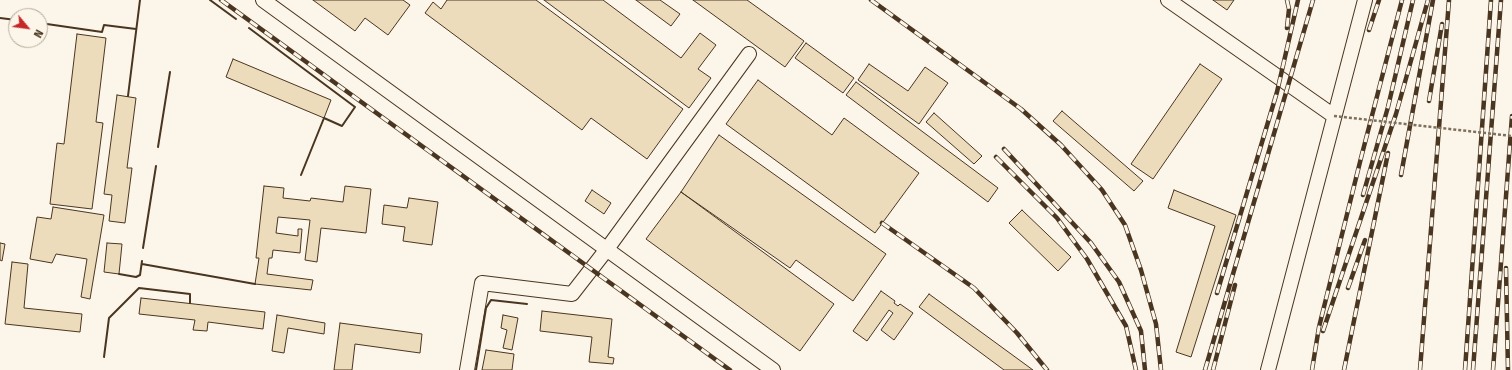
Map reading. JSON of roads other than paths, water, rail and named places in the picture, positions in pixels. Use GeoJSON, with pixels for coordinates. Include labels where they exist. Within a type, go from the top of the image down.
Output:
{"type":"FeatureCollection","features":[{"type":"Feature","properties":{"kind":"lane"},"geometry":{"type":"LineString","coordinates":[[264,0],[773,370]]}},
{"type":"Feature","properties":{"kind":"lane"},"geometry":{"type":"LineString","coordinates":[[1168,0],[1334,116]]}},
{"type":"Feature","properties":{"kind":"lane"},"geometry":{"type":"LineString","coordinates":[[1268,370],[1365,0]]}},
{"type":"Feature","properties":{"kind":"lane"},"geometry":{"type":"LineString","coordinates":[[467,370],[482,284],[572,294],[607,249],[749,54]]}},
{"type":"Feature","properties":{"kind":"railway"},"geometry":{"type":"LineString","coordinates":[[221,0],[730,370]]}},
{"type":"Feature","properties":{"kind":"railway"},"geometry":{"type":"LineString","coordinates":[[871,0],[1021,109],[1061,145],[1102,190],[1125,225],[1141,270],[1156,324],[1161,370]]}},
{"type":"Feature","properties":{"kind":"railway"},"geometry":{"type":"LineString","coordinates":[[1287,0],[1289,9],[1287,28]]}},
{"type":"Feature","properties":{"kind":"railway"},"geometry":{"type":"LineString","coordinates":[[1217,293],[1277,92],[1298,0]]}},
{"type":"Feature","properties":{"kind":"railway"},"geometry":{"type":"LineString","coordinates":[[1205,370],[1313,0]]}},
{"type":"Feature","properties":{"kind":"railway"},"geometry":{"type":"LineString","coordinates":[[1369,30],[1379,0]]}},
{"type":"Feature","properties":{"kind":"railway"},"geometry":{"type":"LineString","coordinates":[[1312,370],[1319,327],[1402,0]]}},
{"type":"Feature","properties":{"kind":"railway"},"geometry":{"type":"LineString","coordinates":[[1363,195],[1388,107],[1413,0]]}},
{"type":"Feature","properties":{"kind":"railway"},"geometry":{"type":"LineString","coordinates":[[1323,331],[1396,114],[1428,0]]}},
{"type":"Feature","properties":{"kind":"railway"},"geometry":{"type":"LineString","coordinates":[[1401,175],[1433,0]]}},
{"type":"Feature","properties":{"kind":"railway"},"geometry":{"type":"LineString","coordinates":[[1420,370],[1449,0]]}},
{"type":"Feature","properties":{"kind":"railway"},"geometry":{"type":"LineString","coordinates":[[1465,370],[1491,0]]}},
{"type":"Feature","properties":{"kind":"railway"},"geometry":{"type":"LineString","coordinates":[[1473,370],[1501,0]]}},
{"type":"Feature","properties":{"kind":"railway"},"geometry":{"type":"LineString","coordinates":[[1429,101],[1442,24]]}},
{"type":"Feature","properties":{"kind":"railway"},"geometry":{"type":"LineString","coordinates":[[1493,370],[1512,116]]}},
{"type":"Feature","properties":{"kind":"railway"},"geometry":{"type":"LineString","coordinates":[[1004,149],[1091,243],[1119,282],[1141,331],[1145,370]]}},
{"type":"Feature","properties":{"kind":"railway"},"geometry":{"type":"LineString","coordinates":[[1344,370],[1388,153]]}},
{"type":"Feature","properties":{"kind":"railway"},"geometry":{"type":"LineString","coordinates":[[996,157],[1057,218],[1087,259],[1126,326],[1136,370]]}},
{"type":"Feature","properties":{"kind":"railway"},"geometry":{"type":"LineString","coordinates":[[882,223],[974,288],[1017,333],[1047,370]]}},
{"type":"Feature","properties":{"kind":"railway"},"geometry":{"type":"LineString","coordinates":[[1348,288],[1365,240]]}},
{"type":"Feature","properties":{"kind":"railway"},"geometry":{"type":"LineString","coordinates":[[1506,268],[1508,370]]}},
{"type":"Feature","properties":{"kind":"railway"},"geometry":{"type":"LineString","coordinates":[[1213,370],[1235,285]]}}]}
